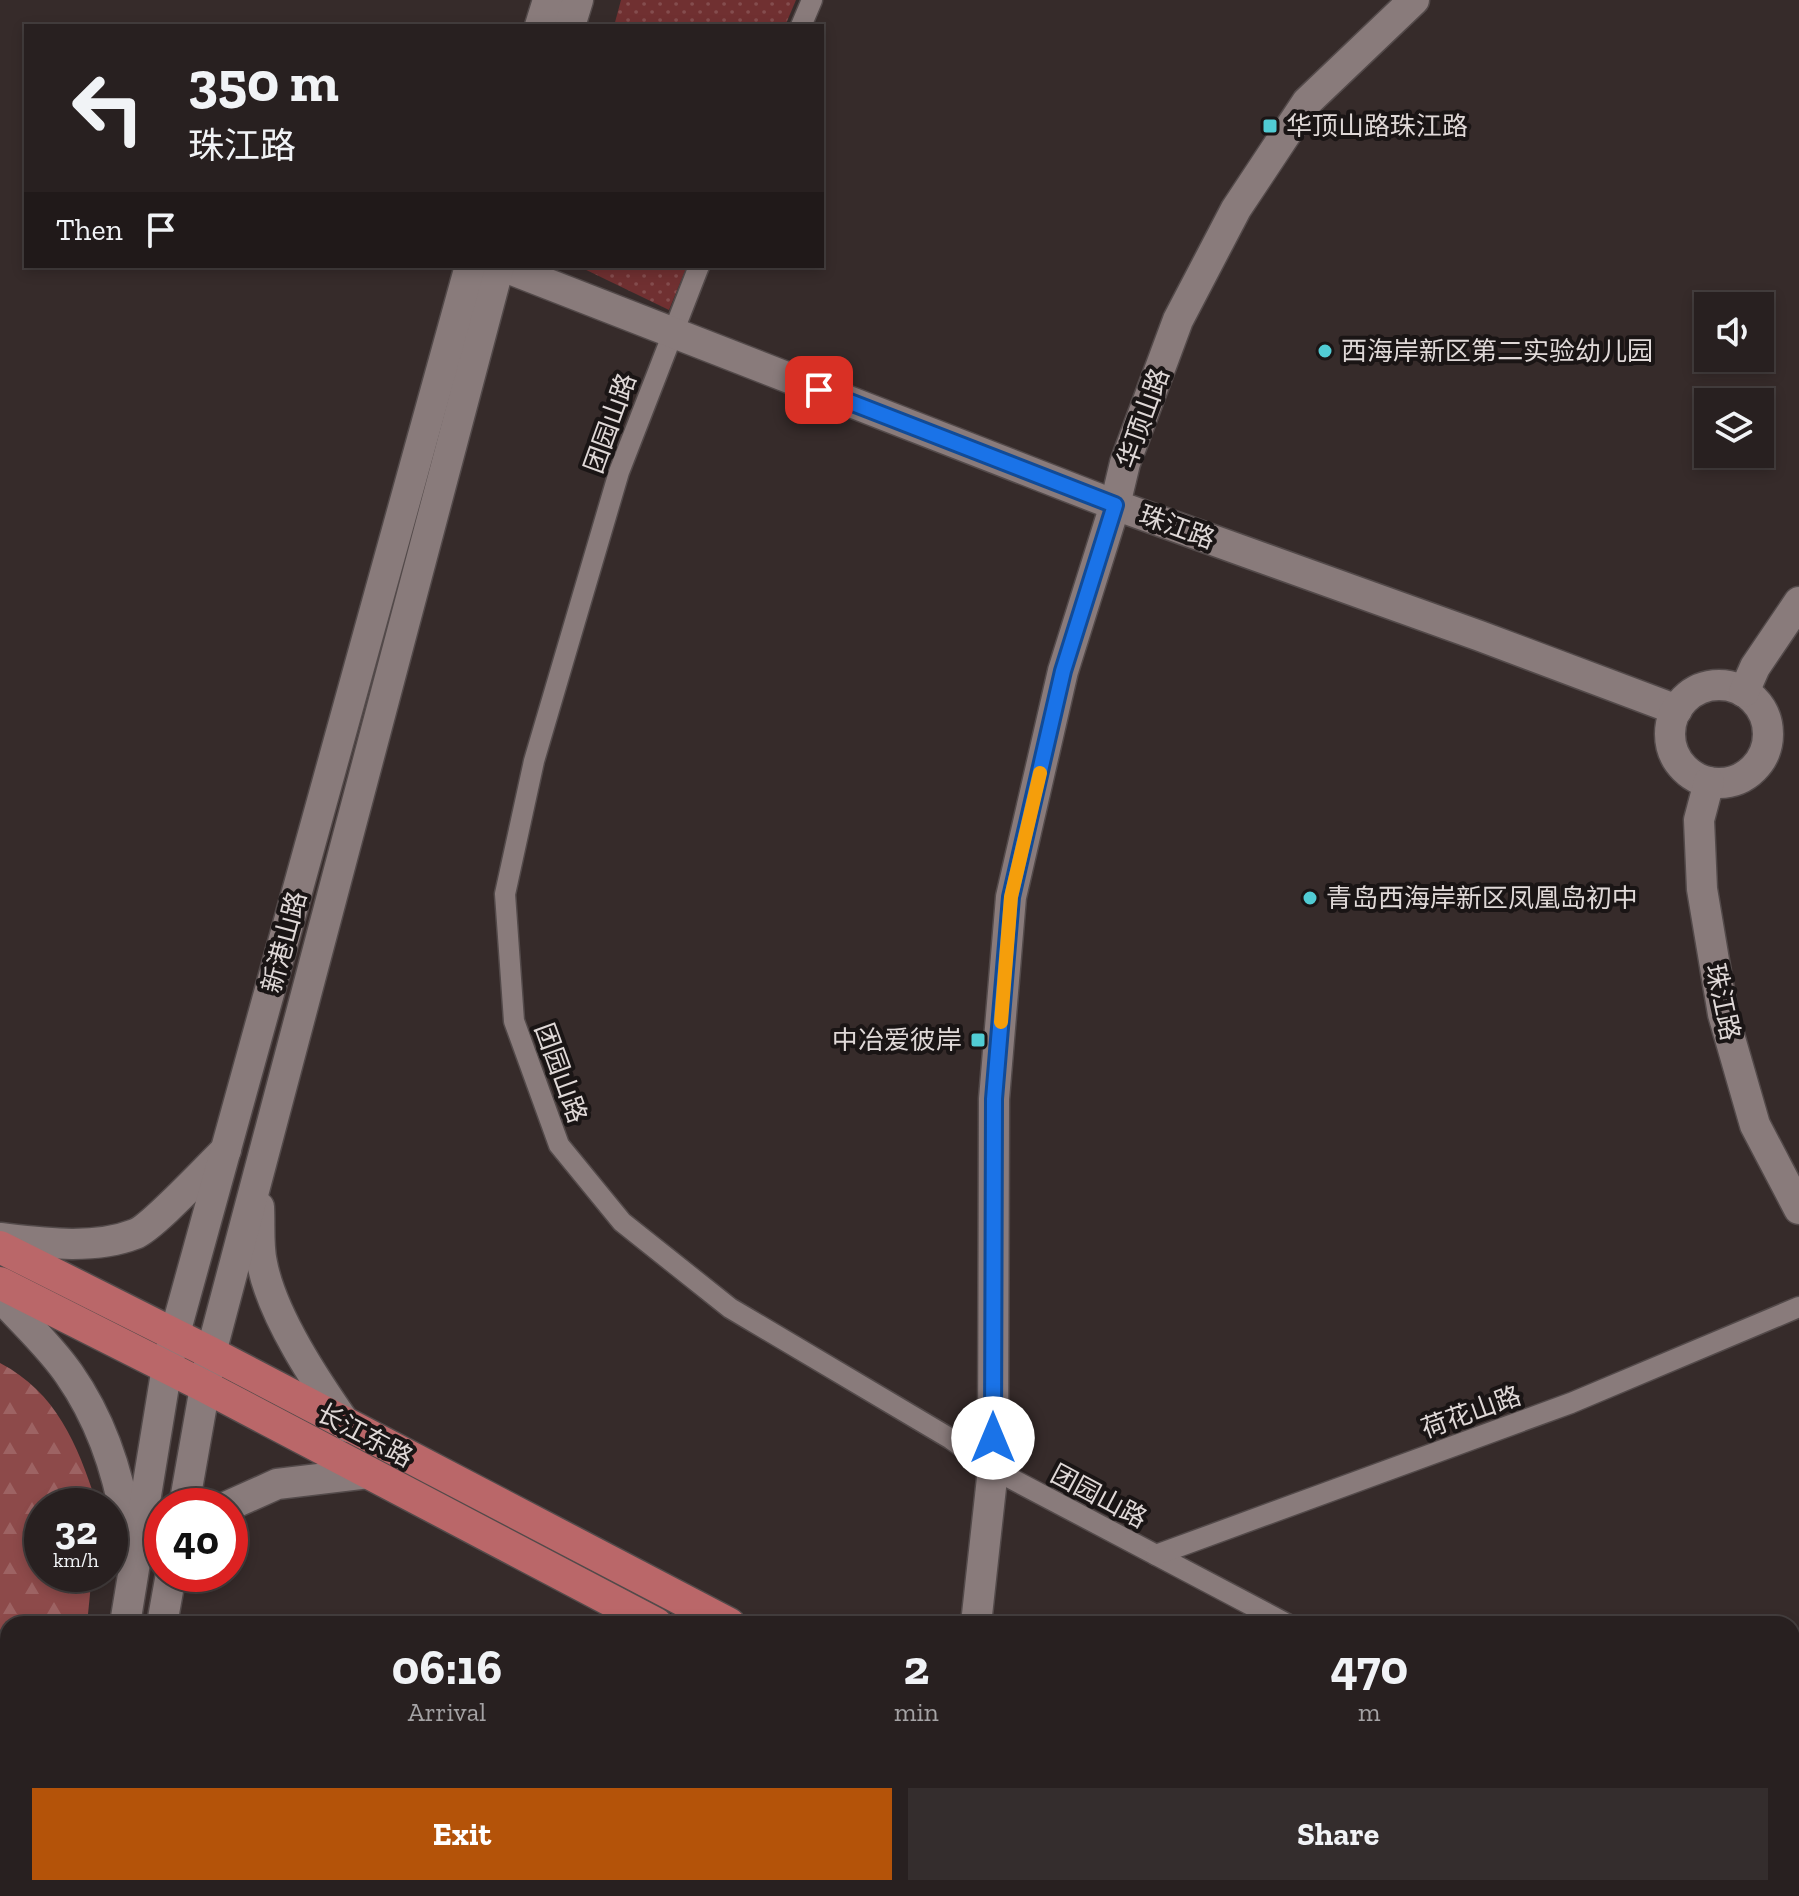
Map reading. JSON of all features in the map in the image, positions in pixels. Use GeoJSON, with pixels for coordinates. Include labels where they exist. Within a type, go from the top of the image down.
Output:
{"type":"FeatureCollection","features":[{"type":"Feature","properties":{"kind":"main road","name":"长江东路"},"geometry":{"type":"LineString","coordinates":[[0,1247],[171,1352],[204,1386],[641,1616]]}},
{"type":"Feature","properties":{"kind":"main road","name":"长江东路"},"geometry":{"type":"LineString","coordinates":[[0,1283],[171,1352],[211,1353],[714,1616]]}},
{"type":"Feature","properties":{"kind":"street"},"geometry":{"type":"LineString","coordinates":[[541,24],[548,0]]}},
{"type":"Feature","properties":{"kind":"street"},"geometry":{"type":"LineString","coordinates":[[571,24],[578,0]]}},
{"type":"Feature","properties":{"kind":"street"},"geometry":{"type":"LineString","coordinates":[[802,24],[812,0]]}},
{"type":"Feature","properties":{"kind":"street","name":"华顶山路"},"geometry":{"type":"LineString","coordinates":[[977,1616],[993,1469],[994,1099],[1011,897],[1063,671],[1115,505],[1125,463],[1178,320],[1236,209],[1307,102],[1414,0]]}},
{"type":"Feature","properties":{"kind":"street","name":"新港山路"},"geometry":{"type":"LineString","coordinates":[[126,1616],[171,1352],[469,268]]}},
{"type":"Feature","properties":{"kind":"street","name":"新港山路"},"geometry":{"type":"LineString","coordinates":[[187,1488],[211,1353],[499,268]]}},
{"type":"Feature","properties":{"kind":"street","name":"珠江路"},"geometry":{"type":"LineString","coordinates":[[505,268],[1115,505],[1677,710]]}},
{"type":"Feature","properties":{"kind":"street","name":"团园山路"},"geometry":{"type":"LineString","coordinates":[[698,268],[619,472],[531,776],[505,894],[514,1021],[559,1145],[622,1222],[730,1308],[951,1439],[993,1469],[1272,1616]]}},
{"type":"Feature","properties":{"kind":"street"},"geometry":{"type":"LineString","coordinates":[[1744,692],[1755,667],[1799,602]]}},
{"type":"Feature","properties":{"kind":"street"},"geometry":{"type":"LineString","coordinates":[[1727,685],[1744,692],[1757,703],[1768,725],[1768,742],[1762,759],[1742,777],[1726,783],[1697,778],[1678,760],[1671,744],[1671,727],[1677,710],[1687,697],[1702,688],[1727,685]]}},
{"type":"Feature","properties":{"kind":"street","name":"珠江路"},"geometry":{"type":"LineString","coordinates":[[1709,782],[1699,820],[1702,889],[1723,1014],[1755,1125],[1799,1209]]}},
{"type":"Feature","properties":{"kind":"street"},"geometry":{"type":"LineString","coordinates":[[0,1238],[51,1244],[98,1242],[138,1234],[228,1149]]}},
{"type":"Feature","properties":{"kind":"street"},"geometry":{"type":"LineString","coordinates":[[258,1174],[262,1263],[281,1315],[317,1383],[348,1427]]}},
{"type":"Feature","properties":{"kind":"street"},"geometry":{"type":"LineString","coordinates":[[0,1296],[69,1373],[92,1414],[114,1463],[125,1509],[133,1570]]}},
{"type":"Feature","properties":{"kind":"street","name":"荷花山路"},"geometry":{"type":"LineString","coordinates":[[1156,1555],[1571,1403],[1799,1307]]}},
{"type":"Feature","properties":{"kind":"street"},"geometry":{"type":"LineString","coordinates":[[248,1497],[277,1484],[369,1473]]}},
{"type":"Feature","properties":{"kind":"street"},"geometry":{"type":"LineString","coordinates":[[163,1616],[168,1592]]}},
{"type":"Feature","properties":{"kind":"green space"},"geometry":{"type":"Polygon","coordinates":[[[0,1363],[20,1375],[50,1405],[72,1440],[91,1488],[24,1488],[24,1592],[90,1592],[88,1616],[0,1616],[0,1363]]]}},
{"type":"Feature","properties":{"kind":"shaded area"},"geometry":{"type":"Polygon","coordinates":[[[621,0],[796,0],[786,24],[615,24],[621,0]]]}},
{"type":"Feature","properties":{"kind":"shaded area"},"geometry":{"type":"Polygon","coordinates":[[[582,268],[686,268],[669,310],[582,268]]]}},
{"type":"Feature","properties":{"kind":"slow traffic"},"geometry":{"type":"LineString","coordinates":[[1001,1022],[1011,897],[1040,773]]}},
{"type":"Feature","properties":{"kind":"place","name":"华顶山路珠江路"},"geometry":{"type":"Point","coordinates":[1270,126]}},
{"type":"Feature","properties":{"kind":"place","name":"西海岸新区第二实验幼儿园"},"geometry":{"type":"Point","coordinates":[1325,351]}},
{"type":"Feature","properties":{"kind":"place","name":"青岛西海岸新区凤凰岛初中"},"geometry":{"type":"Point","coordinates":[1310,898]}},
{"type":"Feature","properties":{"kind":"place","name":"中冶爱彼岸"},"geometry":{"type":"Point","coordinates":[978,1040]}},
{"type":"Feature","properties":{"kind":"route"},"geometry":{"type":"LineString","coordinates":[[819,390],[1115,505],[1063,671],[1011,897],[994,1099],[993,1438]]}}]}
